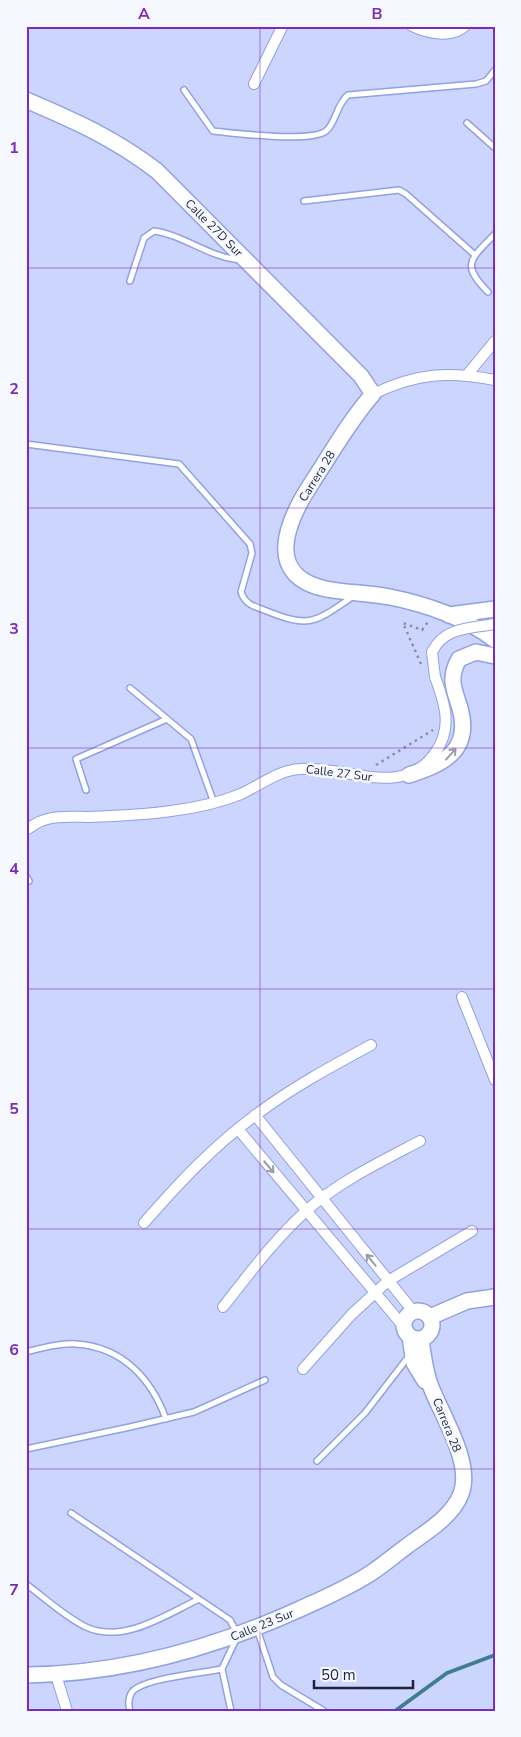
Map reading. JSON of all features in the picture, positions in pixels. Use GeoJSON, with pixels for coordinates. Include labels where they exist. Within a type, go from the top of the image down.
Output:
{"type":"FeatureCollection","features":[{"type":"Feature","properties":{"kind":"street"},"geometry":{"type":"LineString","coordinates":[[278,26],[286,26]]}},
{"type":"Feature","properties":{"kind":"street"},"geometry":{"type":"LineString","coordinates":[[412,26],[425,32],[437,34],[460,31],[465,26]]}},
{"type":"Feature","properties":{"kind":"street"},"geometry":{"type":"LineString","coordinates":[[254,84],[282,27]]}},
{"type":"Feature","properties":{"kind":"street","name":"Calle 27D Sur"},"geometry":{"type":"LineString","coordinates":[[26,100],[99,132],[128,148],[157,171],[361,376],[373,394]]}},
{"type":"Feature","properties":{"kind":"street"},"geometry":{"type":"LineString","coordinates":[[495,341],[467,375],[495,380]]}},
{"type":"Feature","properties":{"kind":"street","name":"Carrera 28"},"geometry":{"type":"LineString","coordinates":[[445,615],[423,606],[389,597],[324,589],[307,582],[294,572],[286,560],[285,539],[300,501],[360,409],[373,394],[396,383],[420,376],[467,375]]}},
{"type":"Feature","properties":{"kind":"street"},"geometry":{"type":"LineString","coordinates":[[445,615],[467,614],[495,609]]}},
{"type":"Feature","properties":{"kind":"street"},"geometry":{"type":"LineString","coordinates":[[445,615],[480,630],[495,640]]}},
{"type":"Feature","properties":{"kind":"street"},"geometry":{"type":"LineString","coordinates":[[409,775],[434,756],[445,732],[447,717],[445,704],[435,677],[432,652],[441,638],[452,631],[495,624]]}},
{"type":"Feature","properties":{"kind":"street"},"geometry":{"type":"LineString","coordinates":[[409,775],[444,762],[458,746],[462,718],[451,679],[459,660],[476,652],[495,656]]}},
{"type":"Feature","properties":{"kind":"street","name":"Calle 27 Sur"},"geometry":{"type":"LineString","coordinates":[[26,830],[39,822],[55,818],[144,815],[214,804],[241,794],[288,771],[301,768],[379,778],[409,775]]}},
{"type":"Feature","properties":{"kind":"street"},"geometry":{"type":"LineString","coordinates":[[462,997],[495,1080]]}},
{"type":"Feature","properties":{"kind":"street"},"geometry":{"type":"LineString","coordinates":[[144,1223],[180,1181],[255,1115],[323,1071],[371,1045]]}},
{"type":"Feature","properties":{"kind":"street"},"geometry":{"type":"LineString","coordinates":[[255,1115],[413,1312]]}},
{"type":"Feature","properties":{"kind":"street"},"geometry":{"type":"LineString","coordinates":[[238,1129],[374,1294],[412,1334]]}},
{"type":"Feature","properties":{"kind":"street"},"geometry":{"type":"LineString","coordinates":[[223,1307],[274,1243],[306,1211],[322,1198],[420,1141]]}},
{"type":"Feature","properties":{"kind":"street"},"geometry":{"type":"LineString","coordinates":[[303,1369],[325,1342],[388,1281],[472,1231]]}},
{"type":"Feature","properties":{"kind":"street"},"geometry":{"type":"LineString","coordinates":[[430,1316],[467,1300],[495,1296]]}},
{"type":"Feature","properties":{"kind":"street"},"geometry":{"type":"LineString","coordinates":[[422,1311],[430,1316],[432,1330],[412,1334],[404,1320],[413,1312],[422,1311]]}},
{"type":"Feature","properties":{"kind":"street","name":"Carrera 28"},"geometry":{"type":"LineString","coordinates":[[412,1334],[411,1354],[418,1372],[431,1387]]}},
{"type":"Feature","properties":{"kind":"street","name":"Carrera 28"},"geometry":{"type":"LineString","coordinates":[[412,1334],[460,1458],[463,1479],[461,1493]]}},
{"type":"Feature","properties":{"kind":"street","name":"Calle 23 Sur"},"geometry":{"type":"LineString","coordinates":[[26,1675],[56,1675],[107,1668],[157,1658],[257,1628],[340,1591],[370,1574],[438,1523],[452,1508],[461,1493]]}},
{"type":"Feature","properties":{"kind":"street"},"geometry":{"type":"LineString","coordinates":[[56,1675],[67,1711]]}},
{"type":"Feature","properties":{"kind":"lane"},"geometry":{"type":"LineString","coordinates":[[184,90],[213,131],[266,136],[317,134],[329,128],[338,105],[348,95],[476,84],[486,81],[495,70]]}},
{"type":"Feature","properties":{"kind":"lane"},"geometry":{"type":"LineString","coordinates":[[467,123],[495,148]]}},
{"type":"Feature","properties":{"kind":"lane"},"geometry":{"type":"LineString","coordinates":[[304,201],[399,190],[406,194],[475,255]]}},
{"type":"Feature","properties":{"kind":"lane"},"geometry":{"type":"LineString","coordinates":[[130,280],[144,238],[154,231],[165,233],[225,258],[246,260]]}},
{"type":"Feature","properties":{"kind":"lane"},"geometry":{"type":"LineString","coordinates":[[488,292],[474,277],[471,268],[475,255],[495,234]]}},
{"type":"Feature","properties":{"kind":"lane"},"geometry":{"type":"LineString","coordinates":[[27,444],[179,464],[250,544],[252,553],[241,592],[249,604],[289,620],[302,623],[331,611],[357,594]]}},
{"type":"Feature","properties":{"kind":"lane"},"geometry":{"type":"LineString","coordinates":[[130,688],[191,739],[214,804]]}},
{"type":"Feature","properties":{"kind":"lane"},"geometry":{"type":"LineString","coordinates":[[86,790],[76,759],[167,719]]}},
{"type":"Feature","properties":{"kind":"lane"},"geometry":{"type":"LineString","coordinates":[[26,1352],[76,1344],[110,1352],[135,1368],[145,1378],[159,1400],[166,1418]]}},
{"type":"Feature","properties":{"kind":"lane"},"geometry":{"type":"LineString","coordinates":[[317,1461],[365,1413],[411,1354]]}},
{"type":"Feature","properties":{"kind":"lane"},"geometry":{"type":"LineString","coordinates":[[26,1448],[194,1412],[265,1380]]}},
{"type":"Feature","properties":{"kind":"lane"},"geometry":{"type":"LineString","coordinates":[[71,1513],[230,1620],[238,1635],[222,1669],[231,1711]]}},
{"type":"Feature","properties":{"kind":"lane"},"geometry":{"type":"LineString","coordinates":[[26,1584],[85,1627],[102,1633],[118,1632],[138,1627],[199,1599]]}},
{"type":"Feature","properties":{"kind":"lane"},"geometry":{"type":"LineString","coordinates":[[257,1628],[273,1677],[281,1685],[324,1711]]}},
{"type":"Feature","properties":{"kind":"lane"},"geometry":{"type":"LineString","coordinates":[[130,1711],[128,1703],[132,1692],[143,1684],[222,1669]]}},
{"type":"Feature","properties":{"kind":"path"},"geometry":{"type":"LineString","coordinates":[[423,670],[403,622],[422,630],[428,622]]}},
{"type":"Feature","properties":{"kind":"path"},"geometry":{"type":"LineString","coordinates":[[373,768],[431,731],[437,724]]}},
{"type":"Feature","properties":{"kind":"waterway"},"geometry":{"type":"LineString","coordinates":[[395,1711],[447,1673],[495,1655]]}}]}
